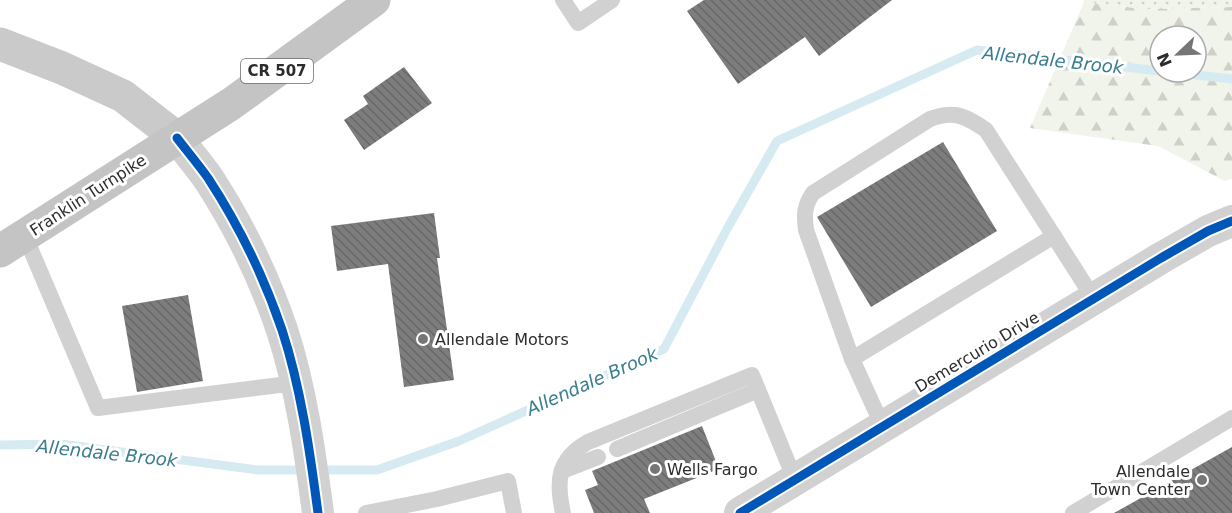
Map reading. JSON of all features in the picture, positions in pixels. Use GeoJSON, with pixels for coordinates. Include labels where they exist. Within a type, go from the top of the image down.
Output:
{"type":"FeatureCollection","features":[{"type":"Feature","properties":{"kind":"main road","name":"CR 507"},"geometry":{"type":"LineString","coordinates":[[177,138],[231,104],[374,0]]}},
{"type":"Feature","properties":{"kind":"main road"},"geometry":{"type":"LineString","coordinates":[[0,44],[62,68],[123,96],[177,138]]}},
{"type":"Feature","properties":{"kind":"main road","name":"Franklin Turnpike"},"geometry":{"type":"LineString","coordinates":[[12,243],[177,138]]}},
{"type":"Feature","properties":{"kind":"street"},"geometry":{"type":"LineString","coordinates":[[177,138],[207,178],[238,231],[262,278],[282,330],[296,383],[318,510]]}},
{"type":"Feature","properties":{"kind":"street","name":"Demercurio Drive"},"geometry":{"type":"LineString","coordinates":[[740,513],[1208,231],[1232,221]]}},
{"type":"Feature","properties":{"kind":"lane"},"geometry":{"type":"LineString","coordinates":[[563,0],[579,23],[612,0]]}},
{"type":"Feature","properties":{"kind":"lane"},"geometry":{"type":"LineString","coordinates":[[883,426],[852,359],[806,230],[804,215],[813,193],[930,118],[944,114],[957,114],[972,120],[986,130],[1094,299]]}},
{"type":"Feature","properties":{"kind":"lane"},"geometry":{"type":"LineString","coordinates":[[852,359],[1054,236]]}},
{"type":"Feature","properties":{"kind":"lane"},"geometry":{"type":"LineString","coordinates":[[12,243],[98,408],[296,383]]}},
{"type":"Feature","properties":{"kind":"lane"},"geometry":{"type":"LineString","coordinates":[[563,513],[558,491],[562,471],[568,457],[588,442],[752,375],[795,480]]}},
{"type":"Feature","properties":{"kind":"lane"},"geometry":{"type":"LineString","coordinates":[[617,449],[758,390]]}},
{"type":"Feature","properties":{"kind":"lane"},"geometry":{"type":"LineString","coordinates":[[1073,513],[1232,418]]}},
{"type":"Feature","properties":{"kind":"lane"},"geometry":{"type":"LineString","coordinates":[[562,471],[598,457]]}},
{"type":"Feature","properties":{"kind":"lane"},"geometry":{"type":"LineString","coordinates":[[366,513],[437,499],[508,481],[514,513]]}},
{"type":"Feature","properties":{"kind":"green space"},"geometry":{"type":"Polygon","coordinates":[[[1084,0],[1232,0],[1232,7],[1145,9],[1084,2],[1084,0]]]}},
{"type":"Feature","properties":{"kind":"green space"},"geometry":{"type":"Polygon","coordinates":[[[1084,2],[1145,9],[1232,7],[1232,179],[1225,181],[1158,146],[1030,128],[1084,2]]]}},
{"type":"Feature","properties":{"kind":"building"},"geometry":{"type":"Polygon","coordinates":[[[704,0],[892,0],[819,56],[805,37],[738,84],[687,11],[704,0]]]}},
{"type":"Feature","properties":{"kind":"building"},"geometry":{"type":"Polygon","coordinates":[[[404,67],[432,103],[364,150],[344,120],[368,104],[363,96],[404,67]]]}},
{"type":"Feature","properties":{"kind":"building"},"geometry":{"type":"Polygon","coordinates":[[[943,142],[997,231],[871,307],[817,217],[943,142]]]}},
{"type":"Feature","properties":{"kind":"building"},"geometry":{"type":"Polygon","coordinates":[[[434,213],[440,258],[437,258],[454,380],[404,387],[388,264],[337,271],[331,226],[434,213]]]}},
{"type":"Feature","properties":{"kind":"building"},"geometry":{"type":"Polygon","coordinates":[[[188,295],[203,381],[137,392],[122,306],[188,295]]]}},
{"type":"Feature","properties":{"kind":"building","name":"Wells Fargo"},"geometry":{"type":"Polygon","coordinates":[[[702,426],[719,469],[644,499],[650,513],[594,513],[585,490],[598,485],[592,471],[702,426]]]}},
{"type":"Feature","properties":{"kind":"building","name":"Allendale Town Center"},"geometry":{"type":"Polygon","coordinates":[[[1232,447],[1232,513],[1114,513],[1232,447]]]}},
{"type":"Feature","properties":{"kind":"waterway","name":"Allendale Brook"},"geometry":{"type":"LineString","coordinates":[[0,445],[61,444],[258,470],[377,470],[459,441],[664,349],[727,229],[777,141],[977,50],[1148,70]]}},
{"type":"Feature","properties":{"kind":"waterway","name":"Allendale Brook"},"geometry":{"type":"LineString","coordinates":[[1208,76],[1232,79]]}},
{"type":"Feature","properties":{"kind":"cycle path"},"geometry":{"type":"LineString","coordinates":[[177,138],[208,178],[230,214],[259,271],[275,310],[289,352],[300,397],[318,513]]}},
{"type":"Feature","properties":{"kind":"cycle path"},"geometry":{"type":"LineString","coordinates":[[740,513],[1161,258],[1208,231],[1232,221]]}},
{"type":"Feature","properties":{"kind":"place","name":"Allendale Motors"},"geometry":{"type":"Point","coordinates":[423,339]}},
{"type":"Feature","properties":{"kind":"place","name":"Wells Fargo"},"geometry":{"type":"Point","coordinates":[655,469]}},
{"type":"Feature","properties":{"kind":"place","name":"Allendale Town Center"},"geometry":{"type":"Point","coordinates":[1202,480]}}]}
